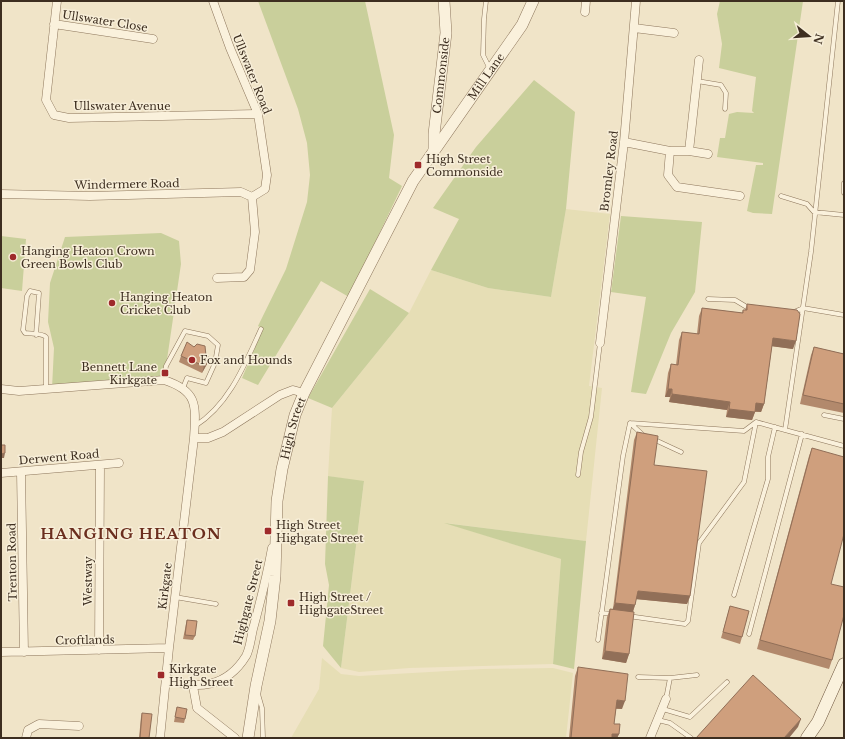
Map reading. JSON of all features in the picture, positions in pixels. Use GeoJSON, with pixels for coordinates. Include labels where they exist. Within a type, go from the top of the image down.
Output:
{"type":"FeatureCollection","features":[{"type":"Feature","properties":{"kind":"main road"},"geometry":{"type":"LineString","coordinates":[[807,738],[818,722],[844,664]]}},
{"type":"Feature","properties":{"kind":"street","name":"Ullswater Avenue"},"geometry":{"type":"LineString","coordinates":[[57,1],[46,100],[54,115],[69,118],[258,114]]}},
{"type":"Feature","properties":{"kind":"street","name":"Ullswater Road"},"geometry":{"type":"LineString","coordinates":[[213,1],[230,48],[258,114],[267,175],[265,189],[252,197]]}},
{"type":"Feature","properties":{"kind":"street","name":"Commonside"},"geometry":{"type":"LineString","coordinates":[[434,149],[434,134],[446,33],[444,1]]}},
{"type":"Feature","properties":{"kind":"street","name":"Mill Lane"},"geometry":{"type":"LineString","coordinates":[[434,149],[441,144],[491,72],[522,26],[534,1]]}},
{"type":"Feature","properties":{"kind":"street"},"geometry":{"type":"LineString","coordinates":[[585,12],[586,1]]}},
{"type":"Feature","properties":{"kind":"street","name":"Bromley Road"},"geometry":{"type":"LineString","coordinates":[[600,343],[624,142],[636,1]]}},
{"type":"Feature","properties":{"kind":"street","name":"Ullswater Close"},"geometry":{"type":"LineString","coordinates":[[54,24],[153,39]]}},
{"type":"Feature","properties":{"kind":"street"},"geometry":{"type":"LineString","coordinates":[[634,28],[674,33]]}},
{"type":"Feature","properties":{"kind":"street"},"geometry":{"type":"LineString","coordinates":[[689,151],[699,60]]}},
{"type":"Feature","properties":{"kind":"street"},"geometry":{"type":"LineString","coordinates":[[624,142],[670,151],[689,151],[708,154]]}},
{"type":"Feature","properties":{"kind":"street","name":"High Street"},"geometry":{"type":"LineString","coordinates":[[248,738],[256,686],[270,622],[275,576],[277,501],[282,468],[295,415],[304,393],[413,181],[434,149]]}},
{"type":"Feature","properties":{"kind":"street"},"geometry":{"type":"LineString","coordinates":[[670,151],[668,175],[676,187],[741,199]]}},
{"type":"Feature","properties":{"kind":"street","name":"Windermere Road"},"geometry":{"type":"LineString","coordinates":[[1,194],[90,196],[241,192],[252,197]]}},
{"type":"Feature","properties":{"kind":"street"},"geometry":{"type":"LineString","coordinates":[[217,278],[244,277],[250,270],[255,232],[252,197]]}},
{"type":"Feature","properties":{"kind":"street"},"geometry":{"type":"LineString","coordinates":[[1,389],[19,391],[164,380],[179,384],[183,388]]}},
{"type":"Feature","properties":{"kind":"street","name":"Kirkgate"},"geometry":{"type":"LineString","coordinates":[[160,738],[168,648],[195,427],[195,416],[191,395],[183,388]]}},
{"type":"Feature","properties":{"kind":"street"},"geometry":{"type":"LineString","coordinates":[[194,438],[208,438],[223,432],[280,395],[293,390],[304,393]]}},
{"type":"Feature","properties":{"kind":"street","name":"Derwent Road"},"geometry":{"type":"LineString","coordinates":[[1,473],[119,463]]}},
{"type":"Feature","properties":{"kind":"street","name":"Westway"},"geometry":{"type":"LineString","coordinates":[[99,650],[100,465]]}},
{"type":"Feature","properties":{"kind":"street","name":"Trenton Road"},"geometry":{"type":"LineString","coordinates":[[21,472],[24,652]]}},
{"type":"Feature","properties":{"kind":"street","name":"Highgate Street"},"geometry":{"type":"LineString","coordinates":[[165,678],[179,684],[193,686],[206,685],[226,678],[246,656],[266,580],[275,532]]}},
{"type":"Feature","properties":{"kind":"street","name":"Croftlands"},"geometry":{"type":"LineString","coordinates":[[1,652],[168,648]]}},
{"type":"Feature","properties":{"kind":"street"},"geometry":{"type":"LineString","coordinates":[[193,686],[197,708],[235,738]]}},
{"type":"Feature","properties":{"kind":"street"},"geometry":{"type":"LineString","coordinates":[[650,738],[666,700]]}},
{"type":"Feature","properties":{"kind":"street"},"geometry":{"type":"LineString","coordinates":[[26,738],[28,730],[39,724],[80,726]]}},
{"type":"Feature","properties":{"kind":"lane"},"geometry":{"type":"LineString","coordinates":[[486,1],[483,54],[491,72]]}},
{"type":"Feature","properties":{"kind":"lane"},"geometry":{"type":"LineString","coordinates":[[786,430],[811,252],[814,212],[838,1]]}},
{"type":"Feature","properties":{"kind":"lane"},"geometry":{"type":"LineString","coordinates":[[696,81],[721,84],[726,93],[725,109]]}},
{"type":"Feature","properties":{"kind":"lane"},"geometry":{"type":"LineString","coordinates":[[844,183],[844,193]]}},
{"type":"Feature","properties":{"kind":"lane"},"geometry":{"type":"LineString","coordinates":[[781,196],[807,204],[814,212],[844,215]]}},
{"type":"Feature","properties":{"kind":"lane"},"geometry":{"type":"LineString","coordinates":[[36,335],[39,293],[30,291],[27,296],[23,330],[25,333],[36,335],[44,335],[46,337],[46,388]]}},
{"type":"Feature","properties":{"kind":"lane"},"geometry":{"type":"LineString","coordinates":[[708,299],[735,300],[750,309],[757,310]]}},
{"type":"Feature","properties":{"kind":"lane"},"geometry":{"type":"LineString","coordinates":[[792,313],[803,308],[844,315]]}},
{"type":"Feature","properties":{"kind":"lane"},"geometry":{"type":"LineString","coordinates":[[195,427],[205,420],[217,408],[237,381],[261,329]]}},
{"type":"Feature","properties":{"kind":"lane"},"geometry":{"type":"LineString","coordinates":[[164,380],[166,366],[185,331],[208,336],[218,346],[215,363],[206,383],[187,378],[183,388]]}},
{"type":"Feature","properties":{"kind":"lane"},"geometry":{"type":"LineString","coordinates":[[578,475],[581,452],[591,417],[600,343]]}},
{"type":"Feature","properties":{"kind":"lane"},"geometry":{"type":"LineString","coordinates":[[824,415],[844,419]]}},
{"type":"Feature","properties":{"kind":"lane"},"geometry":{"type":"LineString","coordinates":[[630,423],[744,431],[756,422]]}},
{"type":"Feature","properties":{"kind":"lane"},"geometry":{"type":"LineString","coordinates":[[756,422],[844,446]]}},
{"type":"Feature","properties":{"kind":"lane"},"geometry":{"type":"LineString","coordinates":[[602,612],[685,624],[688,621],[699,543],[744,482],[756,422]]}},
{"type":"Feature","properties":{"kind":"lane"},"geometry":{"type":"LineString","coordinates":[[630,423],[642,434],[681,452]]}},
{"type":"Feature","properties":{"kind":"lane"},"geometry":{"type":"LineString","coordinates":[[598,640],[623,456],[630,423]]}},
{"type":"Feature","properties":{"kind":"lane"},"geometry":{"type":"LineString","coordinates":[[734,594],[768,478],[768,457],[775,427]]}},
{"type":"Feature","properties":{"kind":"lane"},"geometry":{"type":"LineString","coordinates":[[749,634],[802,434]]}},
{"type":"Feature","properties":{"kind":"lane"},"geometry":{"type":"LineString","coordinates":[[175,597],[216,604]]}},
{"type":"Feature","properties":{"kind":"lane"},"geometry":{"type":"LineString","coordinates":[[638,677],[670,678],[697,675]]}},
{"type":"Feature","properties":{"kind":"lane"},"geometry":{"type":"LineString","coordinates":[[666,700],[670,678]]}},
{"type":"Feature","properties":{"kind":"lane"},"geometry":{"type":"LineString","coordinates":[[662,709],[690,717],[727,682]]}},
{"type":"Feature","properties":{"kind":"lane"},"geometry":{"type":"LineString","coordinates":[[256,686],[262,708],[263,738]]}},
{"type":"Feature","properties":{"kind":"lane"},"geometry":{"type":"LineString","coordinates":[[658,720],[670,723],[691,738]]}},
{"type":"Feature","properties":{"kind":"shaded area"},"geometry":{"type":"Polygon","coordinates":[[[566,209],[610,214],[589,386],[602,388],[586,541],[446,523],[561,559],[553,664],[409,668],[359,672],[341,668],[364,482],[328,476],[332,408],[409,313],[431,270],[488,288],[551,297],[566,209]]]}},
{"type":"Feature","properties":{"kind":"shaded area"},"geometry":{"type":"Polygon","coordinates":[[[322,658],[341,674],[359,676],[483,669],[553,668],[573,673],[566,738],[291,738],[319,689],[322,658]]]}},
{"type":"Feature","properties":{"kind":"green space"},"geometry":{"type":"Polygon","coordinates":[[[258,1],[365,1],[394,135],[389,178],[402,186],[349,297],[321,281],[258,385],[242,378],[263,329],[258,326],[286,269],[307,202],[310,175],[307,143],[298,109],[258,1]]]}},
{"type":"Feature","properties":{"kind":"green space"},"geometry":{"type":"Polygon","coordinates":[[[720,1],[803,1],[772,214],[753,213],[747,211],[756,165],[763,165],[763,163],[717,157],[720,138],[725,138],[729,114],[737,112],[754,113],[752,111],[756,77],[719,68],[722,44],[717,14],[720,1]]]}},
{"type":"Feature","properties":{"kind":"green space"},"geometry":{"type":"Polygon","coordinates":[[[534,80],[575,112],[566,209],[551,297],[488,288],[431,270],[459,219],[433,208],[476,147],[534,80]]]}},
{"type":"Feature","properties":{"kind":"green space"},"geometry":{"type":"Polygon","coordinates":[[[621,216],[702,222],[695,292],[671,333],[646,394],[631,392],[646,297],[611,292],[621,216]]]}},
{"type":"Feature","properties":{"kind":"green space","name":"Hanging Heaton Cricket Club"},"geometry":{"type":"Polygon","coordinates":[[[161,233],[179,241],[181,264],[164,380],[52,388],[54,348],[48,322],[50,283],[65,237],[161,233]]]}},
{"type":"Feature","properties":{"kind":"green space","name":"Hanging Heaton Crown Green Bowls Club"},"geometry":{"type":"Polygon","coordinates":[[[1,236],[26,239],[22,291],[1,288],[1,236]]]}},
{"type":"Feature","properties":{"kind":"green space"},"geometry":{"type":"Polygon","coordinates":[[[370,289],[409,313],[332,408],[308,398],[370,289]]]}},
{"type":"Feature","properties":{"kind":"green space"},"geometry":{"type":"Polygon","coordinates":[[[328,476],[364,481],[341,668],[323,646],[329,585],[325,564],[328,476]]]}},
{"type":"Feature","properties":{"kind":"green space"},"geometry":{"type":"Polygon","coordinates":[[[444,523],[586,541],[574,669],[553,664],[561,559],[444,523]]]}},
{"type":"Feature","properties":{"kind":"building"},"geometry":{"type":"Polygon","coordinates":[[[747,304],[797,310],[800,314],[796,341],[773,338],[764,404],[756,403],[755,412],[729,409],[730,402],[672,394],[672,389],[668,389],[671,364],[678,365],[682,332],[699,334],[702,308],[743,313],[743,310],[747,310],[747,304]]]}},
{"type":"Feature","properties":{"kind":"building"},"geometry":{"type":"Polygon","coordinates":[[[187,342],[194,347],[197,344],[205,346],[206,356],[209,357],[204,366],[181,356],[187,342]]]}},
{"type":"Feature","properties":{"kind":"building"},"geometry":{"type":"Polygon","coordinates":[[[814,347],[844,354],[844,404],[803,395],[814,347]]]}},
{"type":"Feature","properties":{"kind":"building"},"geometry":{"type":"Polygon","coordinates":[[[637,432],[658,436],[654,465],[707,471],[690,596],[638,591],[635,605],[615,603],[637,432]]]}},
{"type":"Feature","properties":{"kind":"building"},"geometry":{"type":"Polygon","coordinates":[[[1,445],[5,445],[5,453],[1,454],[1,445]]]}},
{"type":"Feature","properties":{"kind":"building"},"geometry":{"type":"Polygon","coordinates":[[[812,448],[844,457],[844,534],[831,584],[844,587],[844,615],[832,660],[760,640],[812,448]]]}},
{"type":"Feature","properties":{"kind":"building"},"geometry":{"type":"Polygon","coordinates":[[[730,606],[749,611],[742,637],[723,632],[730,606]]]}},
{"type":"Feature","properties":{"kind":"building"},"geometry":{"type":"Polygon","coordinates":[[[610,609],[634,612],[629,654],[605,651],[610,609]]]}},
{"type":"Feature","properties":{"kind":"building"},"geometry":{"type":"Polygon","coordinates":[[[187,620],[197,621],[195,636],[185,635],[187,620]]]}},
{"type":"Feature","properties":{"kind":"building"},"geometry":{"type":"Polygon","coordinates":[[[578,667],[628,674],[625,701],[617,700],[614,724],[620,724],[619,734],[612,734],[612,738],[571,738],[578,667]]]}},
{"type":"Feature","properties":{"kind":"building"},"geometry":{"type":"Polygon","coordinates":[[[753,675],[801,719],[784,738],[696,738],[753,675]]]}},
{"type":"Feature","properties":{"kind":"building"},"geometry":{"type":"Polygon","coordinates":[[[177,707],[187,709],[185,719],[175,717],[177,707]]]}},
{"type":"Feature","properties":{"kind":"building"},"geometry":{"type":"Polygon","coordinates":[[[142,713],[152,714],[149,738],[140,738],[142,713]]]}},
{"type":"Feature","properties":{"kind":"place","name":"High Street Commonside"},"geometry":{"type":"Point","coordinates":[418,165]}},
{"type":"Feature","properties":{"kind":"place","name":"Hanging Heaton Crown Green Bowls Club"},"geometry":{"type":"Point","coordinates":[13,257]}},
{"type":"Feature","properties":{"kind":"place","name":"Hanging Heaton Cricket Club"},"geometry":{"type":"Point","coordinates":[112,303]}},
{"type":"Feature","properties":{"kind":"place","name":"Fox and Hounds"},"geometry":{"type":"Point","coordinates":[192,360]}},
{"type":"Feature","properties":{"kind":"place","name":"Bennett Lane Kirkgate"},"geometry":{"type":"Point","coordinates":[165,373]}},
{"type":"Feature","properties":{"kind":"place","name":"High Street Highgate Street"},"geometry":{"type":"Point","coordinates":[268,531]}},
{"type":"Feature","properties":{"kind":"place","name":"High Street / HighgateStreet"},"geometry":{"type":"Point","coordinates":[291,603]}},
{"type":"Feature","properties":{"kind":"place","name":"Kirkgate High Street"},"geometry":{"type":"Point","coordinates":[161,675]}},
{"type":"Feature","properties":{"kind":"district","name":"HANGING HEATON"},"geometry":{"type":"Point","coordinates":[131,533]}}]}
